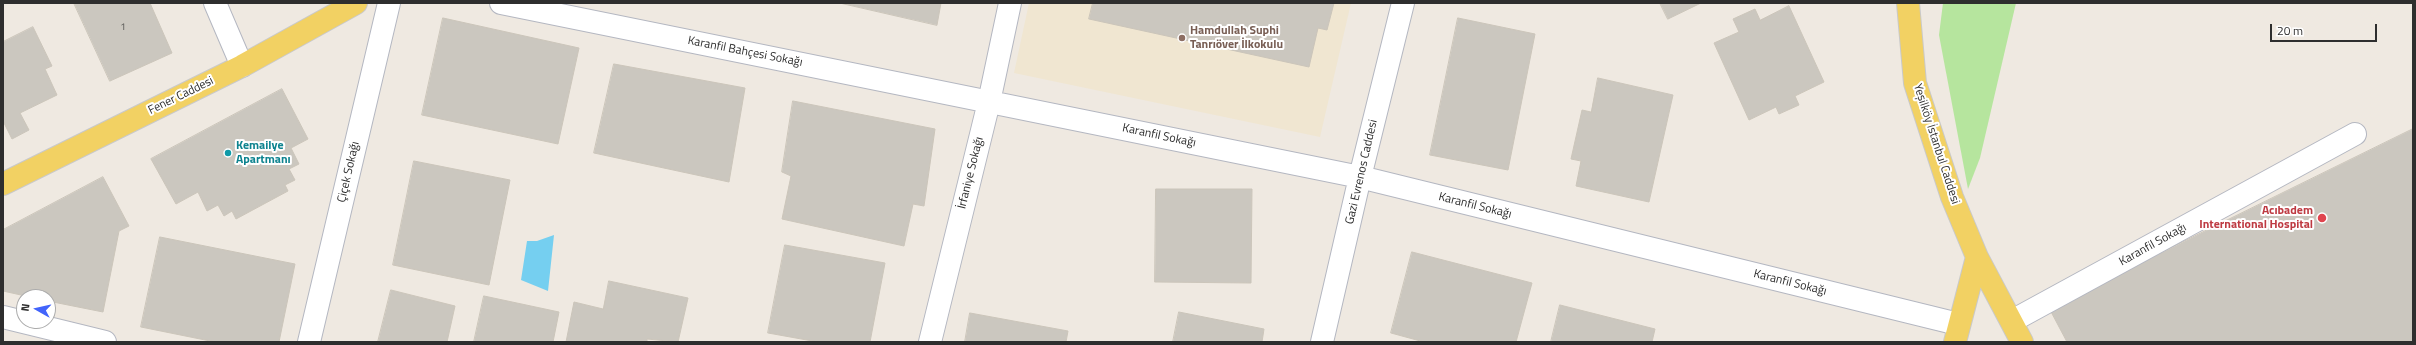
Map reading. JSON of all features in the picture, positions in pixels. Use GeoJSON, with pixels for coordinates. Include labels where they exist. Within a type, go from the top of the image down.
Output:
{"type":"FeatureCollection","features":[{"type":"Feature","properties":{"kind":"main road","name":"Fener Caddesi"},"geometry":{"type":"LineString","coordinates":[[3,184],[242,66],[356,3]]}},
{"type":"Feature","properties":{"kind":"main road","name":"Yeşilköy İstanbul Caddesi"},"geometry":{"type":"LineString","coordinates":[[1908,3],[1914,83],[1952,197],[1977,257],[2022,342]]}},
{"type":"Feature","properties":{"kind":"main road"},"geometry":{"type":"LineString","coordinates":[[1957,333],[1977,257]]}},
{"type":"Feature","properties":{"kind":"street"},"geometry":{"type":"LineString","coordinates":[[214,3],[242,66]]}},
{"type":"Feature","properties":{"kind":"street","name":"Çiçek Sokağı"},"geometry":{"type":"LineString","coordinates":[[309,342],[389,3]]}},
{"type":"Feature","properties":{"kind":"street","name":"Karanfil Bahçesi Sokağı"},"geometry":{"type":"LineString","coordinates":[[501,3],[989,102]]}},
{"type":"Feature","properties":{"kind":"street","name":"İrfaniye Sokağı"},"geometry":{"type":"LineString","coordinates":[[930,342],[989,102],[1010,3]]}},
{"type":"Feature","properties":{"kind":"street","name":"Gazi Evrenos Caddesi"},"geometry":{"type":"LineString","coordinates":[[1322,342],[1403,3]]}},
{"type":"Feature","properties":{"kind":"street","name":"Karanfil Sokağı"},"geometry":{"type":"LineString","coordinates":[[989,102],[1360,178],[1957,333]]}},
{"type":"Feature","properties":{"kind":"street","name":"Karanfil Sokağı"},"geometry":{"type":"LineString","coordinates":[[2012,321],[2355,134]]}},
{"type":"Feature","properties":{"kind":"street"},"geometry":{"type":"LineString","coordinates":[[3,317],[105,342]]}},
{"type":"Feature","properties":{"kind":"shaded area","name":"Hamdullah Suphi Tanrıöver İlkokulu"},"geometry":{"type":"Polygon","coordinates":[[[1029,3],[1351,3],[1320,137],[1014,73],[1029,3]]]}},
{"type":"Feature","properties":{"kind":"green space"},"geometry":{"type":"Polygon","coordinates":[[[1943,3],[2016,3],[1980,158],[1968,189],[1939,35],[1943,3]]]}},
{"type":"Feature","properties":{"kind":"water"},"geometry":{"type":"Polygon","coordinates":[[[554,235],[548,291],[521,280],[527,241],[537,241],[554,235]]]}},
{"type":"Feature","properties":{"kind":"building"},"geometry":{"type":"Polygon","coordinates":[[[74,3],[150,3],[172,53],[110,81],[74,3]]]}},
{"type":"Feature","properties":{"kind":"building"},"geometry":{"type":"Polygon","coordinates":[[[840,3],[941,3],[937,25],[840,3]]]}},
{"type":"Feature","properties":{"kind":"building"},"geometry":{"type":"Polygon","coordinates":[[[1093,3],[1334,3],[1327,30],[1318,28],[1309,67],[1089,19],[1093,3]]]}},
{"type":"Feature","properties":{"kind":"building"},"geometry":{"type":"Polygon","coordinates":[[[1660,3],[1701,3],[1668,19],[1660,3]]]}},
{"type":"Feature","properties":{"kind":"building"},"geometry":{"type":"Polygon","coordinates":[[[1789,6],[1824,82],[1795,96],[1799,105],[1779,114],[1776,107],[1749,120],[1714,43],[1739,32],[1733,19],[1755,9],[1760,20],[1789,6]]]}},
{"type":"Feature","properties":{"kind":"building"},"geometry":{"type":"Polygon","coordinates":[[[443,18],[579,48],[558,144],[422,115],[443,18]]]}},
{"type":"Feature","properties":{"kind":"building"},"geometry":{"type":"Polygon","coordinates":[[[1458,18],[1535,34],[1508,170],[1430,155],[1458,18]]]}},
{"type":"Feature","properties":{"kind":"building"},"geometry":{"type":"Polygon","coordinates":[[[33,27],[52,66],[45,69],[57,95],[20,113],[29,130],[12,139],[3,121],[3,42],[33,27]]]}},
{"type":"Feature","properties":{"kind":"building"},"geometry":{"type":"Polygon","coordinates":[[[614,64],[745,88],[729,182],[594,153],[614,64]]]}},
{"type":"Feature","properties":{"kind":"building"},"geometry":{"type":"Polygon","coordinates":[[[1598,78],[1673,95],[1649,202],[1576,186],[1581,161],[1571,159],[1582,110],[1591,112],[1598,78]]]}},
{"type":"Feature","properties":{"kind":"building","name":"Kemailye Apartmanı"},"geometry":{"type":"Polygon","coordinates":[[[282,89],[308,139],[291,148],[299,164],[289,169],[295,180],[285,185],[288,191],[236,219],[232,211],[224,216],[218,205],[207,211],[198,192],[176,204],[151,159],[282,89]]]}},
{"type":"Feature","properties":{"kind":"building"},"geometry":{"type":"Polygon","coordinates":[[[793,101],[935,129],[924,206],[913,204],[904,246],[782,219],[791,176],[782,172],[793,101]]]}},
{"type":"Feature","properties":{"kind":"building","name":"Acıbadem International Hospital"},"geometry":{"type":"Polygon","coordinates":[[[2413,129],[2413,341],[2067,342],[2049,308],[2413,129]]]}},
{"type":"Feature","properties":{"kind":"building"},"geometry":{"type":"Polygon","coordinates":[[[414,161],[510,180],[489,285],[393,265],[414,161]]]}},
{"type":"Feature","properties":{"kind":"building"},"geometry":{"type":"Polygon","coordinates":[[[103,177],[129,226],[119,231],[103,312],[56,303],[56,289],[16,289],[16,294],[3,291],[3,230],[103,177]]]}},
{"type":"Feature","properties":{"kind":"building"},"geometry":{"type":"Polygon","coordinates":[[[1156,189],[1252,189],[1251,283],[1155,282],[1156,189]]]}},
{"type":"Feature","properties":{"kind":"building"},"geometry":{"type":"Polygon","coordinates":[[[160,237],[295,264],[279,342],[215,342],[141,327],[160,237]]]}},
{"type":"Feature","properties":{"kind":"building"},"geometry":{"type":"Polygon","coordinates":[[[785,245],[885,263],[870,342],[818,342],[768,333],[785,245]]]}},
{"type":"Feature","properties":{"kind":"building"},"geometry":{"type":"Polygon","coordinates":[[[1412,252],[1532,283],[1516,342],[1424,342],[1391,333],[1412,252]]]}},
{"type":"Feature","properties":{"kind":"building"},"geometry":{"type":"Polygon","coordinates":[[[609,281],[688,298],[678,342],[647,339],[647,342],[566,342],[574,302],[603,309],[609,281]]]}},
{"type":"Feature","properties":{"kind":"building"},"geometry":{"type":"Polygon","coordinates":[[[391,290],[455,306],[447,342],[378,342],[391,290]]]}},
{"type":"Feature","properties":{"kind":"building"},"geometry":{"type":"Polygon","coordinates":[[[484,296],[559,312],[553,342],[474,342],[484,296]]]}},
{"type":"Feature","properties":{"kind":"building"},"geometry":{"type":"Polygon","coordinates":[[[1560,305],[1655,329],[1652,342],[1551,342],[1560,305]]]}},
{"type":"Feature","properties":{"kind":"building"},"geometry":{"type":"Polygon","coordinates":[[[1179,312],[1264,329],[1262,342],[1173,342],[1179,312]]]}},
{"type":"Feature","properties":{"kind":"building"},"geometry":{"type":"Polygon","coordinates":[[[970,313],[1068,331],[1066,342],[965,342],[970,313]]]}},
{"type":"Feature","properties":{"kind":"place","name":"Hamdullah Suphi Tanrıöver İlkokulu"},"geometry":{"type":"Point","coordinates":[1182,38]}},
{"type":"Feature","properties":{"kind":"place","name":"Kemailye Apartmanı"},"geometry":{"type":"Point","coordinates":[228,153]}},
{"type":"Feature","properties":{"kind":"place","name":"Acıbadem International Hospital"},"geometry":{"type":"Point","coordinates":[2322,218]}}]}
